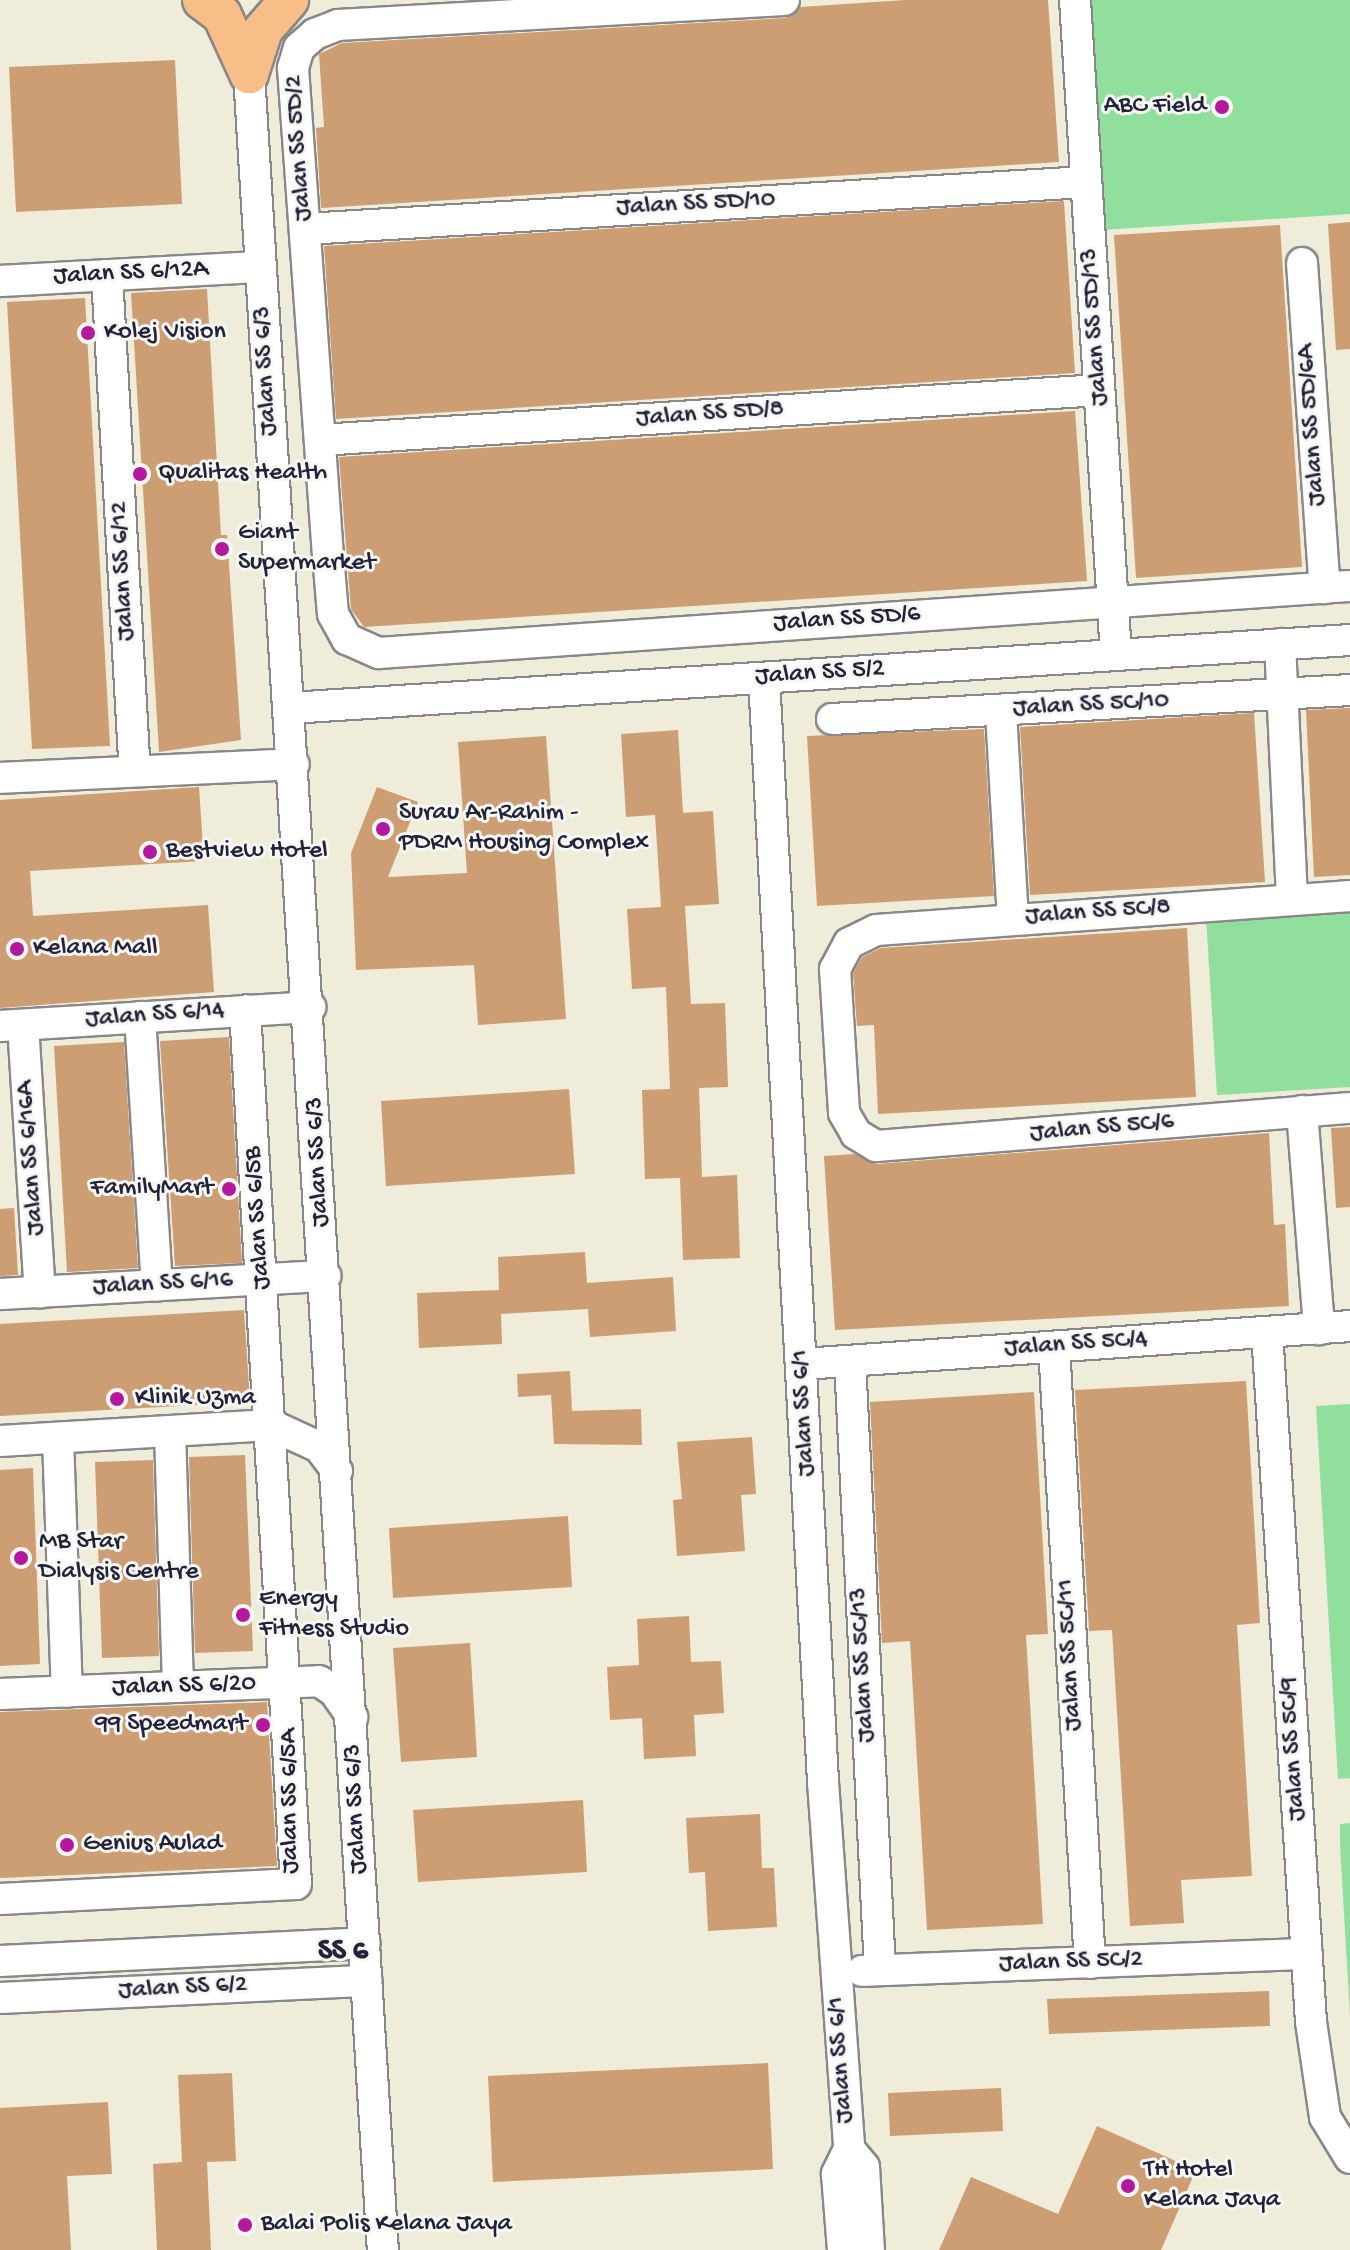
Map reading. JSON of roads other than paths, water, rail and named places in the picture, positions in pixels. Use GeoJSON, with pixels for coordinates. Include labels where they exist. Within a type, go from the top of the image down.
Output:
{"type":"FeatureCollection","features":[{"type":"Feature","properties":{"kind":"main road"},"geometry":{"type":"LineString","coordinates":[[202,0],[222,15],[249,74]]}},
{"type":"Feature","properties":{"kind":"main road"},"geometry":{"type":"LineString","coordinates":[[249,74],[263,30],[289,0]]}},
{"type":"Feature","properties":{"kind":"street","name":"Jalan SS 5D/2"},"geometry":{"type":"LineString","coordinates":[[347,639],[333,614],[293,68],[299,48],[315,34],[338,25],[784,0]]}},
{"type":"Feature","properties":{"kind":"street","name":"Jalan SS 5D/13"},"geometry":{"type":"LineString","coordinates":[[1075,0],[1116,655]]}},
{"type":"Feature","properties":{"kind":"street","name":"Jalan SS 6/3"},"geometry":{"type":"LineString","coordinates":[[249,74],[310,1007],[383,2250]]}},
{"type":"Feature","properties":{"kind":"street","name":"Jalan SS 5D/10"},"geometry":{"type":"LineString","coordinates":[[306,229],[1086,182]]}},
{"type":"Feature","properties":{"kind":"street","name":"Jalan SS 5D/6A"},"geometry":{"type":"LineString","coordinates":[[1302,263],[1338,587]]}},
{"type":"Feature","properties":{"kind":"street","name":"Jalan SS 6/12A"},"geometry":{"type":"LineString","coordinates":[[0,281],[261,267]]}},
{"type":"Feature","properties":{"kind":"street","name":"Jalan SS 6/12"},"geometry":{"type":"LineString","coordinates":[[107,275],[135,771]]}},
{"type":"Feature","properties":{"kind":"street","name":"Jalan SS 5D/8"},"geometry":{"type":"LineString","coordinates":[[320,440],[1099,390]]}},
{"type":"Feature","properties":{"kind":"street","name":"Jalan SS 5D/6"},"geometry":{"type":"LineString","coordinates":[[347,639],[379,653],[1338,587]]}},
{"type":"Feature","properties":{"kind":"street","name":"Jalan SS 5/2"},"geometry":{"type":"LineString","coordinates":[[290,708],[1350,640]]}},
{"type":"Feature","properties":{"kind":"street"},"geometry":{"type":"LineString","coordinates":[[1280,644],[1285,695],[1292,899]]}},
{"type":"Feature","properties":{"kind":"street","name":"Jalan SS 6/1"},"geometry":{"type":"LineString","coordinates":[[764,678],[836,1972],[849,2149],[837,2174],[843,2250]]}},
{"type":"Feature","properties":{"kind":"street","name":"Jalan SS 5C/10"},"geometry":{"type":"LineString","coordinates":[[832,719],[1001,712],[1350,690]]}},
{"type":"Feature","properties":{"kind":"street"},"geometry":{"type":"LineString","coordinates":[[1001,712],[1013,918]]}},
{"type":"Feature","properties":{"kind":"street"},"geometry":{"type":"LineString","coordinates":[[0,778],[294,764]]}},
{"type":"Feature","properties":{"kind":"street","name":"Jalan SS 5C/8"},"geometry":{"type":"LineString","coordinates":[[856,1134],[844,1113],[837,1039],[835,969],[849,943],[876,930],[1350,896]]}},
{"type":"Feature","properties":{"kind":"street","name":"Jalan SS 6/14"},"geometry":{"type":"LineString","coordinates":[[12,1025],[310,1007]]}},
{"type":"Feature","properties":{"kind":"street","name":"Jalan SS 6/5B"},"geometry":{"type":"LineString","coordinates":[[245,1010],[271,1425]]}},
{"type":"Feature","properties":{"kind":"street"},"geometry":{"type":"LineString","coordinates":[[140,1017],[157,1285]]}},
{"type":"Feature","properties":{"kind":"street","name":"Jalan SS 6/16A"},"geometry":{"type":"LineString","coordinates":[[12,1025],[40,1292]]}},
{"type":"Feature","properties":{"kind":"street","name":"Jalan SS 5C/6"},"geometry":{"type":"LineString","coordinates":[[856,1134],[876,1146],[1350,1108]]}},
{"type":"Feature","properties":{"kind":"street"},"geometry":{"type":"LineString","coordinates":[[1302,1111],[1319,1329]]}},
{"type":"Feature","properties":{"kind":"street","name":"Jalan SS 6/16"},"geometry":{"type":"LineString","coordinates":[[0,1294],[326,1276]]}},
{"type":"Feature","properties":{"kind":"street","name":"Jalan SS 5C/4"},"geometry":{"type":"LineString","coordinates":[[803,1364],[1350,1326]]}},
{"type":"Feature","properties":{"kind":"street","name":"Jalan SS 5C/9"},"geometry":{"type":"LineString","coordinates":[[1267,1332],[1307,1954],[1322,2104],[1350,2158]]}},
{"type":"Feature","properties":{"kind":"street","name":"Jalan SS 5C/11"},"geometry":{"type":"LineString","coordinates":[[1054,1347],[1090,1963]]}},
{"type":"Feature","properties":{"kind":"street","name":"Jalan SS 5C/13"},"geometry":{"type":"LineString","coordinates":[[850,1361],[880,1970]]}},
{"type":"Feature","properties":{"kind":"street"},"geometry":{"type":"LineString","coordinates":[[0,1441],[271,1425],[319,1447],[337,1471]]}},
{"type":"Feature","properties":{"kind":"street","name":"Jalan SS 6/5A"},"geometry":{"type":"LineString","coordinates":[[0,1899],[296,1884],[288,1682],[271,1425]]}},
{"type":"Feature","properties":{"kind":"street"},"geometry":{"type":"LineString","coordinates":[[170,1432],[178,1687]]}},
{"type":"Feature","properties":{"kind":"street"},"geometry":{"type":"LineString","coordinates":[[58,1438],[67,1692]]}},
{"type":"Feature","properties":{"kind":"street","name":"Jalan SS 6/20"},"geometry":{"type":"LineString","coordinates":[[0,1694],[319,1681],[334,1691],[352,1717]]}},
{"type":"Feature","properties":{"kind":"street","name":"Jalan SS 6/2"},"geometry":{"type":"LineString","coordinates":[[0,1961],[365,1943]]}},
{"type":"Feature","properties":{"kind":"street","name":"Jalan SS 5C/2"},"geometry":{"type":"LineString","coordinates":[[836,1972],[1307,1954]]}},
{"type":"Feature","properties":{"kind":"street","name":"Jalan SS 6/2"},"geometry":{"type":"LineString","coordinates":[[0,1998],[367,1981]]}},
{"type":"Feature","properties":{"kind":"street","name":"Jalan SS 6/1"},"geometry":{"type":"LineString","coordinates":[[849,2149],[864,2167],[869,2250]]}},
{"type":"Feature","properties":{"kind":"place","name":"ABC Field"},"geometry":{"type":"Point","coordinates":[1222,107]}},
{"type":"Feature","properties":{"kind":"place","name":"Kolej Vision"},"geometry":{"type":"Point","coordinates":[88,333]}},
{"type":"Feature","properties":{"kind":"place","name":"Qualitas Health"},"geometry":{"type":"Point","coordinates":[140,474]}},
{"type":"Feature","properties":{"kind":"place","name":"Giant Supermarket"},"geometry":{"type":"Point","coordinates":[222,549]}},
{"type":"Feature","properties":{"kind":"place","name":"Surau Ar-Rahim - PDRM Housing Complex"},"geometry":{"type":"Point","coordinates":[383,829]}},
{"type":"Feature","properties":{"kind":"place","name":"Bestview Hotel"},"geometry":{"type":"Point","coordinates":[150,852]}},
{"type":"Feature","properties":{"kind":"place","name":"Kelana Mall"},"geometry":{"type":"Point","coordinates":[17,949]}},
{"type":"Feature","properties":{"kind":"place","name":"FamilyMart"},"geometry":{"type":"Point","coordinates":[229,1189]}},
{"type":"Feature","properties":{"kind":"place","name":"Klinik Uzma"},"geometry":{"type":"Point","coordinates":[117,1399]}},
{"type":"Feature","properties":{"kind":"place","name":"MB Star Dialysis Centre"},"geometry":{"type":"Point","coordinates":[21,1558]}},
{"type":"Feature","properties":{"kind":"place","name":"Energy Fitness Studio"},"geometry":{"type":"Point","coordinates":[243,1615]}},
{"type":"Feature","properties":{"kind":"place","name":"99 Speedmart"},"geometry":{"type":"Point","coordinates":[263,1725]}},
{"type":"Feature","properties":{"kind":"place","name":"Genius Aulad"},"geometry":{"type":"Point","coordinates":[67,1845]}},
{"type":"Feature","properties":{"kind":"place","name":"TH Hotel Kelana Jaya"},"geometry":{"type":"Point","coordinates":[1128,2186]}},
{"type":"Feature","properties":{"kind":"place","name":"Balai Polis Kelana Jaya"},"geometry":{"type":"Point","coordinates":[245,2225]}},
{"type":"Feature","properties":{"kind":"district","name":"SS 6"},"geometry":{"type":"Point","coordinates":[343,1953]}}]}
